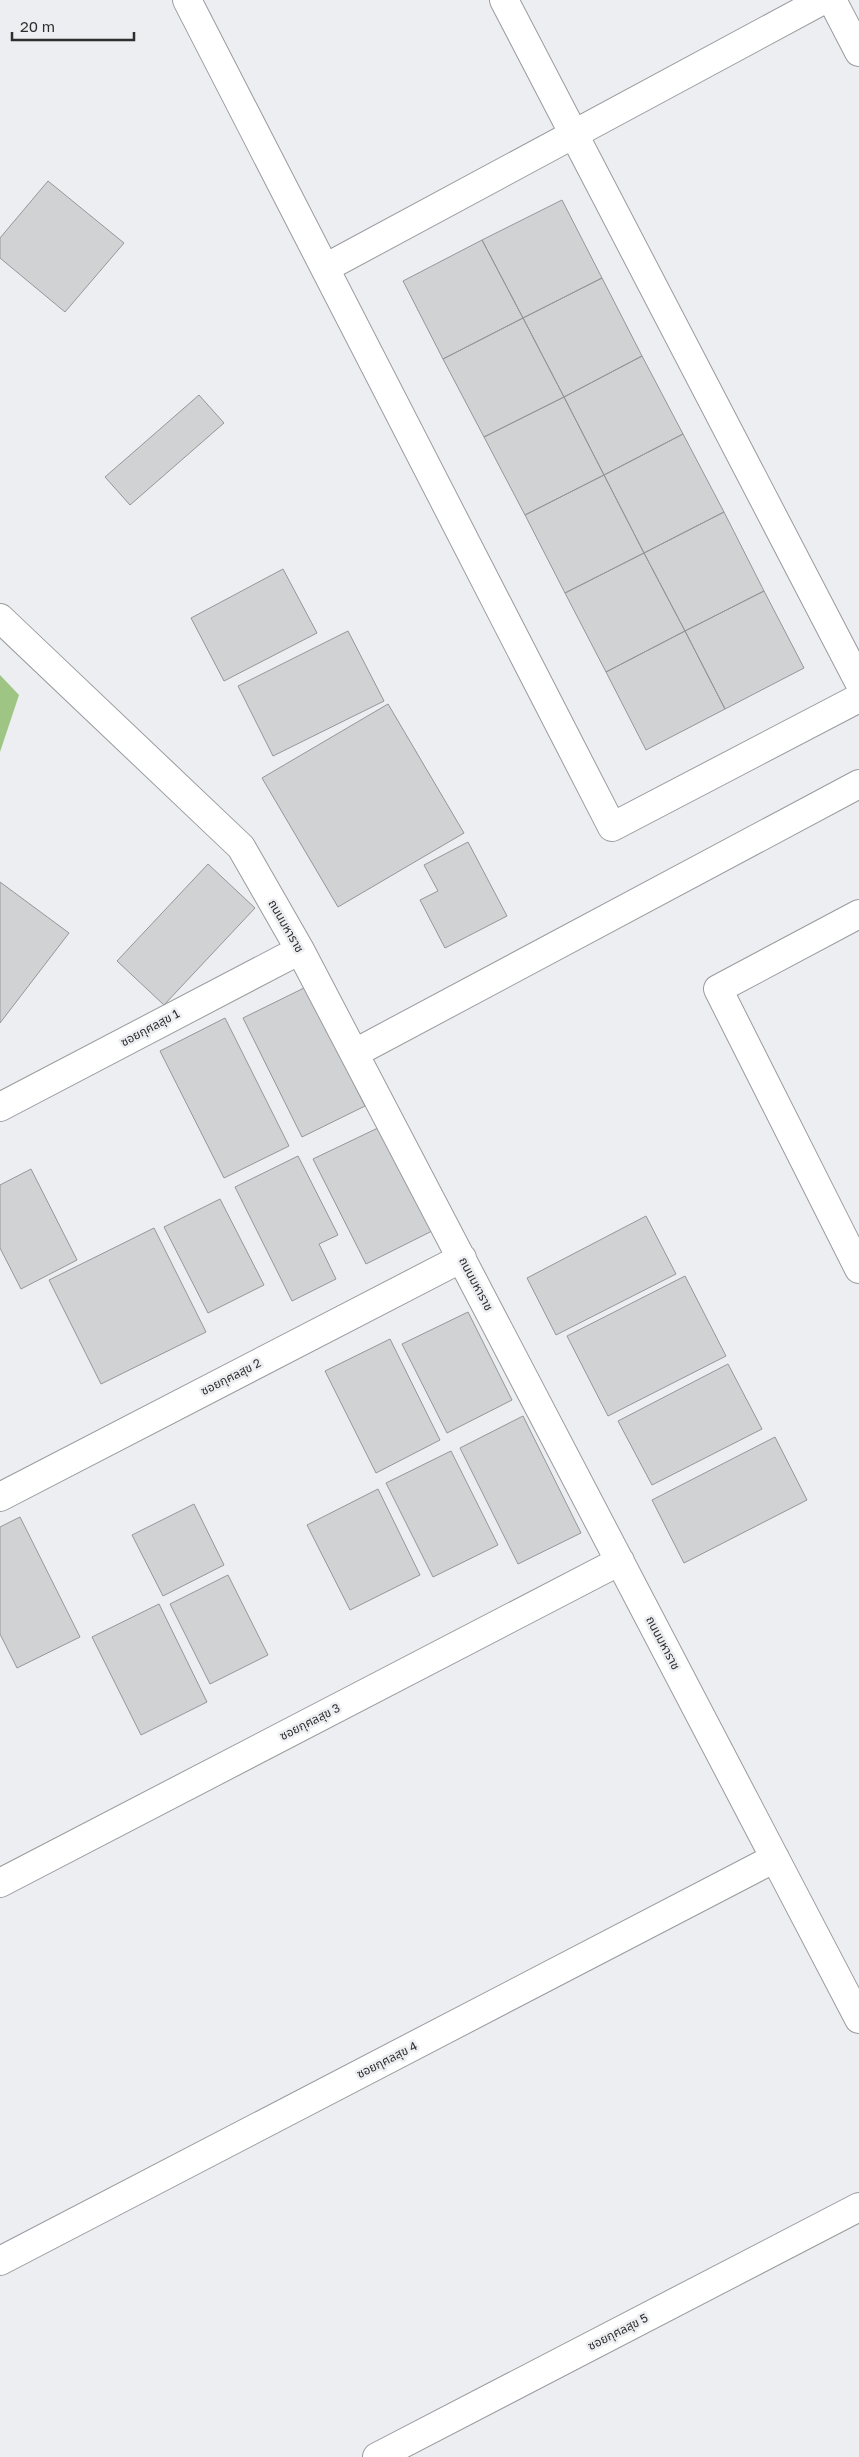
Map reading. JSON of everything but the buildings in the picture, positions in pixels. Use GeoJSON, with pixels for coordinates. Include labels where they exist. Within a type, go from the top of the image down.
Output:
{"type":"FeatureCollection","features":[{"type":"Feature","properties":{"kind":"street"},"geometry":{"type":"LineString","coordinates":[[188,0],[327,267],[612,827],[859,698]]}},
{"type":"Feature","properties":{"kind":"street"},"geometry":{"type":"LineString","coordinates":[[504,0],[859,682]]}},
{"type":"Feature","properties":{"kind":"street"},"geometry":{"type":"LineString","coordinates":[[327,267],[823,0]]}},
{"type":"Feature","properties":{"kind":"street"},"geometry":{"type":"LineString","coordinates":[[832,0],[859,52]]}},
{"type":"Feature","properties":{"kind":"street","name":"ถนนมหาราช"},"geometry":{"type":"LineString","coordinates":[[0,618],[241,847],[300,950],[355,1053],[859,2019]]}},
{"type":"Feature","properties":{"kind":"street"},"geometry":{"type":"LineString","coordinates":[[355,1053],[859,784]]}},
{"type":"Feature","properties":{"kind":"street"},"geometry":{"type":"LineString","coordinates":[[859,914],[718,989],[859,1269]]}},
{"type":"Feature","properties":{"kind":"street","name":"ซอยกุศลสุข 1"},"geometry":{"type":"LineString","coordinates":[[0,1107],[300,950]]}},
{"type":"Feature","properties":{"kind":"street","name":"ซอยกุศลสุข 2"},"geometry":{"type":"LineString","coordinates":[[0,1497],[462,1258]]}},
{"type":"Feature","properties":{"kind":"street","name":"ซอยกุศลสุข 3"},"geometry":{"type":"LineString","coordinates":[[0,1883],[620,1561]]}},
{"type":"Feature","properties":{"kind":"street","name":"ซอยกุศลสุข 4"},"geometry":{"type":"LineString","coordinates":[[0,2261],[775,1858]]}},
{"type":"Feature","properties":{"kind":"street","name":"ซอยกุศลสุข 5"},"geometry":{"type":"LineString","coordinates":[[377,2457],[859,2207]]}},
{"type":"Feature","properties":{"kind":"green space"},"geometry":{"type":"Polygon","coordinates":[[[0,675],[19,695],[0,752],[0,675]]]}}]}
